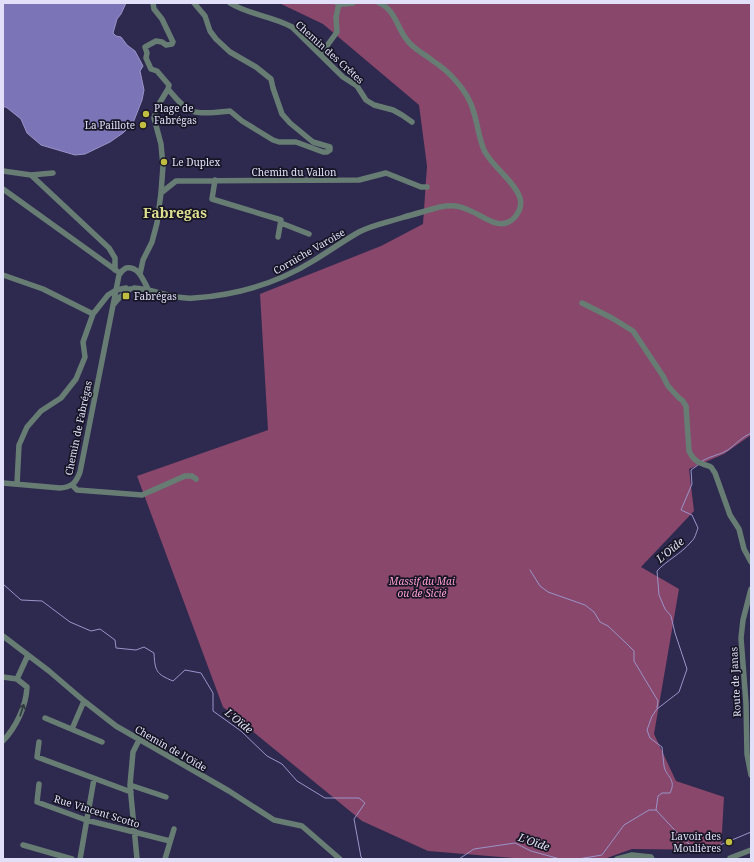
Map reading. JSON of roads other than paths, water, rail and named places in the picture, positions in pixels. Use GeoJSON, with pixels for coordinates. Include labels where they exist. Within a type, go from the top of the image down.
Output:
{"type":"FeatureCollection","features":[{"type":"Feature","properties":{"kind":"street"},"geometry":{"type":"LineString","coordinates":[[153,3],[154,9],[162,19],[173,42],[172,44],[168,45],[156,41],[145,47],[147,53],[146,58],[151,69],[157,72],[169,87],[178,102],[192,111],[208,113],[230,111],[242,121],[273,140],[279,142],[296,142],[321,152],[327,152],[330,150],[330,147],[313,142],[290,123],[282,114],[269,76],[230,52],[216,39],[210,31],[205,16],[194,3]]}},
{"type":"Feature","properties":{"kind":"street","name":"Chemin des Crêtes"},"geometry":{"type":"LineString","coordinates":[[230,3],[242,9],[284,22],[292,27],[343,77],[357,86],[366,100],[374,105],[393,110],[412,122]]}},
{"type":"Feature","properties":{"kind":"street"},"geometry":{"type":"LineString","coordinates":[[320,54],[337,32],[337,3],[353,3]]}},
{"type":"Feature","properties":{"kind":"street","name":"Corniche Varoise"},"geometry":{"type":"LineString","coordinates":[[116,290],[130,288],[148,289],[180,298],[223,295],[256,288],[275,281],[311,262],[360,232],[379,224],[439,207],[460,206],[498,224],[504,223],[515,217],[521,204],[521,199],[516,190],[490,160],[485,151],[473,110],[465,92],[456,80],[446,71],[410,44],[404,37],[392,14],[386,7],[379,3]]}},
{"type":"Feature","properties":{"kind":"street"},"geometry":{"type":"LineString","coordinates":[[113,304],[130,288],[139,284],[143,260],[152,242],[157,223],[161,193],[162,154],[154,118],[159,104],[169,87]]}},
{"type":"Feature","properties":{"kind":"street"},"geometry":{"type":"LineString","coordinates":[[3,171],[30,175],[53,173]]}},
{"type":"Feature","properties":{"kind":"street","name":"Chemin du Vallon"},"geometry":{"type":"LineString","coordinates":[[161,193],[176,181],[360,180],[386,173],[421,187],[427,187]]}},
{"type":"Feature","properties":{"kind":"street"},"geometry":{"type":"LineString","coordinates":[[30,175],[109,248],[115,258],[122,286],[130,288]]}},
{"type":"Feature","properties":{"kind":"street"},"geometry":{"type":"LineString","coordinates":[[215,180],[212,199],[281,220],[281,223],[309,234]]}},
{"type":"Feature","properties":{"kind":"street"},"geometry":{"type":"LineString","coordinates":[[3,189],[118,274]]}},
{"type":"Feature","properties":{"kind":"street"},"geometry":{"type":"LineString","coordinates":[[278,237],[281,223]]}},
{"type":"Feature","properties":{"kind":"street"},"geometry":{"type":"LineString","coordinates":[[118,274],[126,268],[131,268],[143,260]]}},
{"type":"Feature","properties":{"kind":"street"},"geometry":{"type":"LineString","coordinates":[[131,268],[138,271],[148,289]]}},
{"type":"Feature","properties":{"kind":"street","name":"Chemin de Fabrégas"},"geometry":{"type":"LineString","coordinates":[[3,483],[60,488],[69,487],[77,480],[80,472],[118,274]]}},
{"type":"Feature","properties":{"kind":"street"},"geometry":{"type":"LineString","coordinates":[[3,276],[43,289],[93,314]]}},
{"type":"Feature","properties":{"kind":"street"},"geometry":{"type":"LineString","coordinates":[[17,484],[19,445],[27,426],[41,411],[61,398],[76,379],[85,357],[83,342],[93,314],[108,295],[116,290]]}},
{"type":"Feature","properties":{"kind":"street"},"geometry":{"type":"LineString","coordinates":[[582,303],[612,318],[633,331],[668,386],[686,406],[689,451],[692,458],[711,467],[715,473],[730,515],[739,529],[744,549],[751,562]]}},
{"type":"Feature","properties":{"kind":"street"},"geometry":{"type":"LineString","coordinates":[[72,485],[77,490],[142,495],[185,476],[192,476],[196,479]]}},
{"type":"Feature","properties":{"kind":"street","name":"Route de Janas"},"geometry":{"type":"LineString","coordinates":[[751,589],[743,620],[741,638],[749,745],[748,761],[751,775]]}},
{"type":"Feature","properties":{"kind":"street","name":"Chemin de l'Oïde"},"geometry":{"type":"LineString","coordinates":[[3,636],[49,671],[116,726],[229,791],[274,820],[302,826],[340,859]]}},
{"type":"Feature","properties":{"kind":"street"},"geometry":{"type":"LineString","coordinates":[[16,680],[28,655]]}},
{"type":"Feature","properties":{"kind":"street"},"geometry":{"type":"LineString","coordinates":[[3,677],[16,680],[27,687],[27,693],[18,720],[3,741]]}},
{"type":"Feature","properties":{"kind":"street"},"geometry":{"type":"LineString","coordinates":[[72,729],[84,701]]}},
{"type":"Feature","properties":{"kind":"street"},"geometry":{"type":"LineString","coordinates":[[45,718],[102,742]]}},
{"type":"Feature","properties":{"kind":"street"},"geometry":{"type":"LineString","coordinates":[[137,859],[130,785],[133,752],[139,740]]}},
{"type":"Feature","properties":{"kind":"street"},"geometry":{"type":"LineString","coordinates":[[39,742],[37,757],[131,792]]}},
{"type":"Feature","properties":{"kind":"street"},"geometry":{"type":"LineString","coordinates":[[80,859],[94,779]]}},
{"type":"Feature","properties":{"kind":"street","name":"Rue Vincent Scotto"},"geometry":{"type":"LineString","coordinates":[[39,784],[37,802],[86,820],[170,841]]}},
{"type":"Feature","properties":{"kind":"street"},"geometry":{"type":"LineString","coordinates":[[130,785],[166,797]]}},
{"type":"Feature","properties":{"kind":"street"},"geometry":{"type":"LineString","coordinates":[[164,859],[174,829]]}},
{"type":"Feature","properties":{"kind":"street"},"geometry":{"type":"LineString","coordinates":[[22,845],[72,859]]}},
{"type":"Feature","properties":{"kind":"street"},"geometry":{"type":"LineString","coordinates":[[730,858],[751,850]]}},
{"type":"Feature","properties":{"kind":"street"},"geometry":{"type":"LineString","coordinates":[[617,859],[632,855],[652,858]]}},
{"type":"Feature","properties":{"kind":"waterway","name":"L'Oïde"},"geometry":{"type":"LineString","coordinates":[[702,461],[728,450],[751,433]]}},
{"type":"Feature","properties":{"kind":"waterway","name":"L'Oïde"},"geometry":{"type":"LineString","coordinates":[[656,810],[658,796],[662,793],[670,793],[672,781],[665,770],[662,747],[650,738],[647,730],[652,716],[657,709],[679,692],[687,669],[671,616],[665,609],[659,595],[657,571],[687,546],[695,536],[698,528],[692,515],[681,510],[692,484],[691,470],[698,465]]}},
{"type":"Feature","properties":{"kind":"waterway","name":"L'Oïde"},"geometry":{"type":"LineString","coordinates":[[530,570],[540,586],[548,592],[585,605],[594,612],[600,622],[608,626],[634,651],[634,661],[658,701],[657,708]]}},
{"type":"Feature","properties":{"kind":"waterway","name":"L'Oïde"},"geometry":{"type":"LineString","coordinates":[[3,584],[21,600],[42,601],[70,622],[91,631],[100,629],[115,640],[116,648],[136,650],[144,647],[154,653],[156,668],[160,674],[167,679],[173,681],[185,670],[201,673],[213,693],[213,711],[241,731],[267,756],[282,764],[297,781],[325,798],[359,798],[365,803],[354,819],[361,857],[363,859]]}},
{"type":"Feature","properties":{"kind":"waterway","name":"L'Oïde"},"geometry":{"type":"LineString","coordinates":[[578,859],[602,855],[624,825],[649,810],[656,810],[684,840],[701,853],[751,832]]}},
{"type":"Feature","properties":{"kind":"waterway","name":"L'Oïde"},"geometry":{"type":"LineString","coordinates":[[459,859],[474,849],[515,843],[531,851],[560,859]]}},
{"type":"Feature","properties":{"kind":"place","name":"Plage de Fabrégas"},"geometry":{"type":"Point","coordinates":[146,114]}},
{"type":"Feature","properties":{"kind":"place","name":"La Paillote"},"geometry":{"type":"Point","coordinates":[143,125]}},
{"type":"Feature","properties":{"kind":"place","name":"Le Duplex"},"geometry":{"type":"Point","coordinates":[164,162]}},
{"type":"Feature","properties":{"kind":"place","name":"Fabrégas"},"geometry":{"type":"Point","coordinates":[126,296]}},
{"type":"Feature","properties":{"kind":"place","name":"Lavoir des Moulières"},"geometry":{"type":"Point","coordinates":[729,842]}},
{"type":"Feature","properties":{"kind":"district","name":"Fabregas"},"geometry":{"type":"Point","coordinates":[175,213]}},
{"type":"Feature","properties":{"kind":"park label","name":"Massif du Mai ou de Sicié"},"geometry":{"type":"Point","coordinates":[422,586]}}]}
